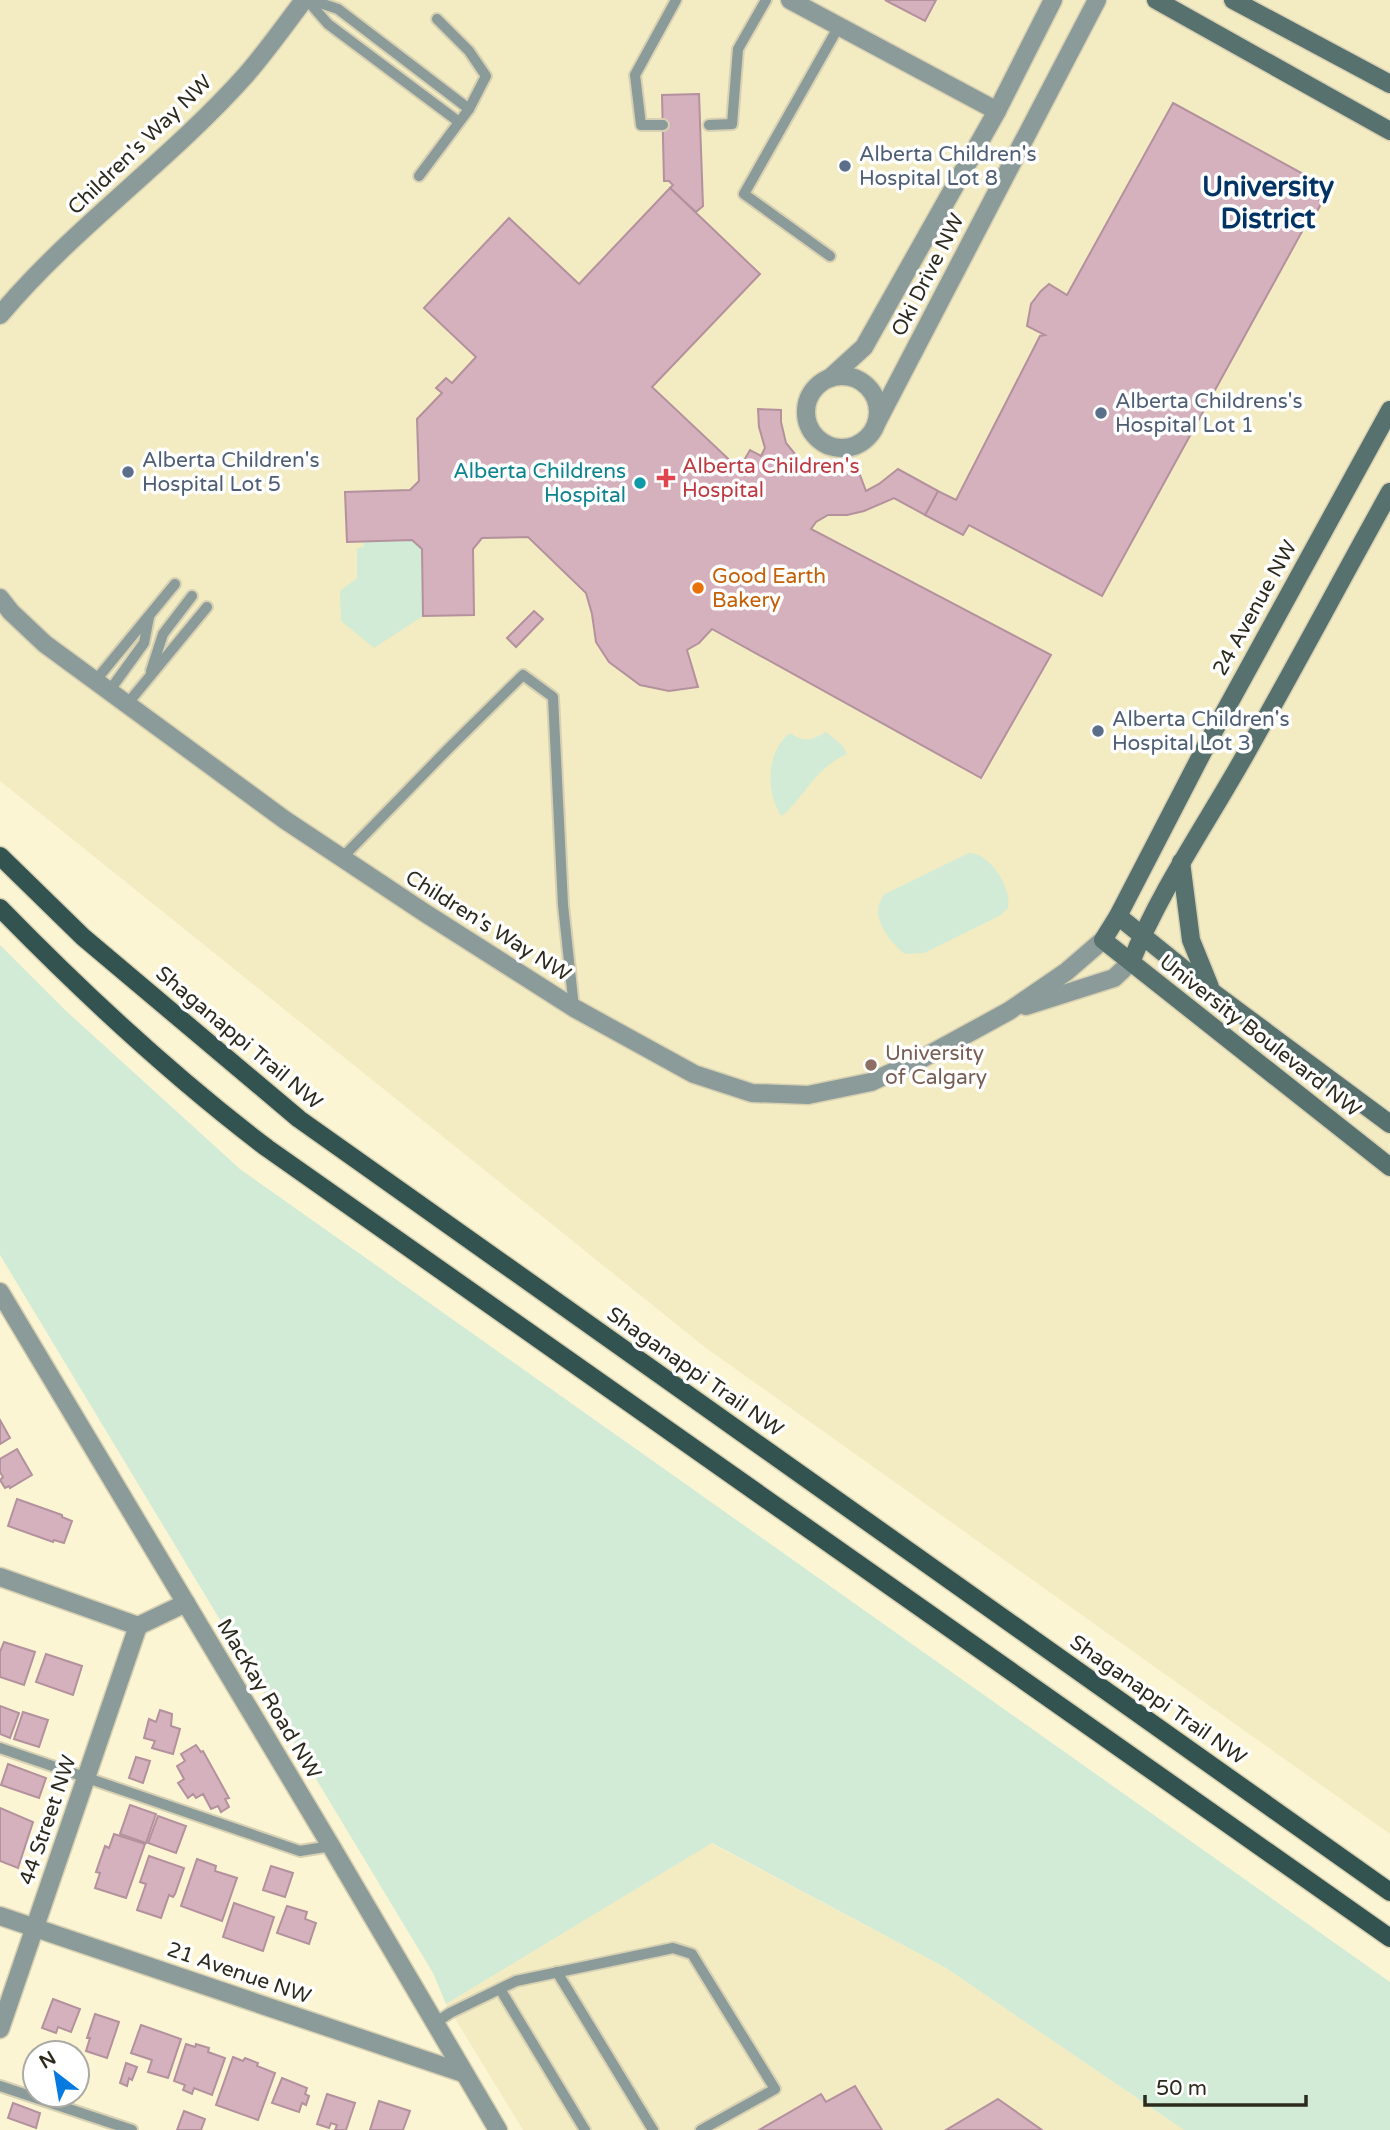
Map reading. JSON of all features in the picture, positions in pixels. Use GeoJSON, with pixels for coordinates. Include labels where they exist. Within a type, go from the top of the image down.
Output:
{"type":"FeatureCollection","features":[{"type":"Feature","properties":{"kind":"main road","name":"Shaganappi Trail NW"},"geometry":{"type":"LineString","coordinates":[[0,856],[83,937],[299,1119],[1390,1892]]}},
{"type":"Feature","properties":{"kind":"main road"},"geometry":{"type":"LineString","coordinates":[[0,908],[50,960],[204,1100],[267,1148],[1390,1938]]}},
{"type":"Feature","properties":{"kind":"street","name":"Children's Way NW"},"geometry":{"type":"LineString","coordinates":[[0,315],[23,288],[244,76],[308,0]]}},
{"type":"Feature","properties":{"kind":"street"},"geometry":{"type":"LineString","coordinates":[[790,0],[997,111]]}},
{"type":"Feature","properties":{"kind":"street","name":"Oki Drive NW"},"geometry":{"type":"LineString","coordinates":[[830,378],[864,347],[997,111],[1053,0]]}},
{"type":"Feature","properties":{"kind":"street","name":"Oki Drive NW"},"geometry":{"type":"LineString","coordinates":[[877,422],[1097,0]]}},
{"type":"Feature","properties":{"kind":"street"},"geometry":{"type":"LineString","coordinates":[[1156,0],[1390,131]]}},
{"type":"Feature","properties":{"kind":"street"},"geometry":{"type":"LineString","coordinates":[[1233,0],[1390,84]]}},
{"type":"Feature","properties":{"kind":"street"},"geometry":{"type":"LineString","coordinates":[[842,375],[863,382],[876,399],[879,410],[872,433],[863,442],[852,447],[828,445],[810,428],[807,404],[811,393],[830,378],[842,375]]}},
{"type":"Feature","properties":{"kind":"street","name":"24 Avenue NW"},"geometry":{"type":"LineString","coordinates":[[1103,940],[1214,730],[1390,410]]}},
{"type":"Feature","properties":{"kind":"street"},"geometry":{"type":"LineString","coordinates":[[1131,962],[1181,861],[1242,760],[1390,492]]}},
{"type":"Feature","properties":{"kind":"street","name":"Children's Way NW"},"geometry":{"type":"LineString","coordinates":[[0,598],[45,644],[341,859],[574,1008],[694,1074],[752,1093],[808,1095],[871,1082],[923,1058],[1009,1011],[1066,972],[1103,940]]}},
{"type":"Feature","properties":{"kind":"street"},"geometry":{"type":"LineString","coordinates":[[1181,861],[1191,940],[1211,990]]}},
{"type":"Feature","properties":{"kind":"street","name":"University Boulevard NW"},"geometry":{"type":"LineString","coordinates":[[1118,916],[1211,990],[1390,1124]]}},
{"type":"Feature","properties":{"kind":"street","name":"University Boulevard NW"},"geometry":{"type":"LineString","coordinates":[[1103,940],[1390,1167]]}},
{"type":"Feature","properties":{"kind":"street","name":"Children's Way NW"},"geometry":{"type":"LineString","coordinates":[[1009,1011],[1114,978],[1131,962]]}},
{"type":"Feature","properties":{"kind":"street","name":"MacKay Road NW"},"geometry":{"type":"LineString","coordinates":[[0,1292],[498,2130]]}},
{"type":"Feature","properties":{"kind":"street"},"geometry":{"type":"LineString","coordinates":[[0,1577],[138,1626],[186,1603]]}},
{"type":"Feature","properties":{"kind":"street","name":"44 Street NW"},"geometry":{"type":"LineString","coordinates":[[0,2029],[138,1626]]}},
{"type":"Feature","properties":{"kind":"street","name":"21 Avenue NW"},"geometry":{"type":"LineString","coordinates":[[0,1916],[463,2073]]}},
{"type":"Feature","properties":{"kind":"lane"},"geometry":{"type":"LineString","coordinates":[[308,0],[338,9],[470,108]]}},
{"type":"Feature","properties":{"kind":"lane"},"geometry":{"type":"LineString","coordinates":[[308,0],[328,24],[459,122]]}},
{"type":"Feature","properties":{"kind":"lane"},"geometry":{"type":"LineString","coordinates":[[663,125],[641,125],[635,75],[676,0]]}},
{"type":"Feature","properties":{"kind":"lane"},"geometry":{"type":"LineString","coordinates":[[709,125],[732,124],[738,49],[766,0]]}},
{"type":"Feature","properties":{"kind":"lane"},"geometry":{"type":"LineString","coordinates":[[419,176],[470,108],[486,76],[469,51],[437,19]]}},
{"type":"Feature","properties":{"kind":"lane"},"geometry":{"type":"LineString","coordinates":[[830,256],[744,194],[839,26]]}},
{"type":"Feature","properties":{"kind":"lane"},"geometry":{"type":"LineString","coordinates":[[103,685],[150,614],[175,584]]}},
{"type":"Feature","properties":{"kind":"lane"},"geometry":{"type":"LineString","coordinates":[[150,677],[163,634],[192,596]]}},
{"type":"Feature","properties":{"kind":"lane"},"geometry":{"type":"LineString","coordinates":[[128,703],[207,607]]}},
{"type":"Feature","properties":{"kind":"lane"},"geometry":{"type":"LineString","coordinates":[[103,685],[144,643],[150,614]]}},
{"type":"Feature","properties":{"kind":"lane"},"geometry":{"type":"LineString","coordinates":[[341,859],[523,675],[553,697],[563,905],[574,1008]]}},
{"type":"Feature","properties":{"kind":"lane"},"geometry":{"type":"LineString","coordinates":[[0,1748],[300,1851],[331,1846]]}},
{"type":"Feature","properties":{"kind":"lane"},"geometry":{"type":"LineString","coordinates":[[435,2023],[450,2012],[516,1981],[673,1948],[692,1954],[775,2089],[701,2130]]}},
{"type":"Feature","properties":{"kind":"lane"},"geometry":{"type":"LineString","coordinates":[[557,1972],[653,2130]]}},
{"type":"Feature","properties":{"kind":"lane"},"geometry":{"type":"LineString","coordinates":[[500,1989],[585,2130]]}},
{"type":"Feature","properties":{"kind":"lane"},"geometry":{"type":"LineString","coordinates":[[0,2086],[132,2130]]}},
{"type":"Feature","properties":{"kind":"shaded area","name":"Alberta Children's Hospital"},"geometry":{"type":"Polygon","coordinates":[[[0,0],[1390,0],[1390,1834],[706,1348],[0,781],[0,0]]]}},
{"type":"Feature","properties":{"kind":"shaded area"},"geometry":{"type":"Polygon","coordinates":[[[711,1843],[946,1968],[1184,2130],[523,2130],[446,2004],[711,1843]]]}},
{"type":"Feature","properties":{"kind":"green space"},"geometry":{"type":"Polygon","coordinates":[[[412,540],[422,549],[423,616],[374,648],[341,621],[340,591],[357,578],[357,548],[364,547],[363,542],[412,540]]]}},
{"type":"Feature","properties":{"kind":"green space"},"geometry":{"type":"Polygon","coordinates":[[[826,732],[842,745],[847,754],[826,767],[782,816],[776,807],[771,785],[772,761],[776,750],[790,733],[808,739],[826,732]]]}},
{"type":"Feature","properties":{"kind":"green space"},"geometry":{"type":"Polygon","coordinates":[[[969,853],[985,859],[998,873],[1007,891],[1008,908],[1001,915],[924,953],[905,954],[886,934],[879,918],[880,902],[885,894],[969,853]]]}},
{"type":"Feature","properties":{"kind":"green space"},"geometry":{"type":"Polygon","coordinates":[[[0,945],[64,1009],[240,1169],[1390,1982],[1390,2130],[1184,2130],[946,1968],[712,1843],[446,2004],[433,1973],[0,1255],[0,945]]]}},
{"type":"Feature","properties":{"kind":"building"},"geometry":{"type":"Polygon","coordinates":[[[885,0],[936,0],[925,21],[885,0]]]}},
{"type":"Feature","properties":{"kind":"building"},"geometry":{"type":"Polygon","coordinates":[[[699,94],[703,206],[696,212],[670,188],[673,185],[669,181],[664,181],[662,95],[699,94]]]}},
{"type":"Feature","properties":{"kind":"building","name":"Alberta Childrens's Hospital Lot 1"},"geometry":{"type":"Polygon","coordinates":[[[1173,103],[1318,182],[1322,188],[1319,200],[1322,202],[1311,223],[1308,221],[1299,237],[1102,596],[969,525],[963,535],[925,515],[938,491],[956,500],[1040,336],[1045,335],[1027,326],[1031,304],[1049,284],[1067,295],[1173,103]]]}},
{"type":"Feature","properties":{"kind":"building","name":"Alberta Childrens Hospital"},"geometry":{"type":"Polygon","coordinates":[[[670,188],[760,274],[652,387],[739,469],[750,450],[761,456],[765,448],[759,427],[758,409],[781,410],[786,443],[799,459],[813,468],[841,474],[858,470],[866,491],[898,469],[938,491],[925,515],[894,498],[864,511],[828,515],[816,522],[811,529],[1051,655],[981,778],[712,629],[699,643],[687,650],[698,687],[669,691],[640,685],[609,662],[596,642],[586,593],[528,537],[482,538],[473,549],[474,615],[423,616],[422,549],[412,540],[347,542],[345,492],[410,490],[419,481],[417,419],[442,393],[436,388],[446,378],[452,383],[476,357],[424,308],[509,218],[579,284],[670,188]]]}},
{"type":"Feature","properties":{"kind":"building"},"geometry":{"type":"Polygon","coordinates":[[[534,611],[543,619],[516,647],[507,638],[534,611]]]}},
{"type":"Feature","properties":{"kind":"building"},"geometry":{"type":"Polygon","coordinates":[[[0,1420],[10,1438],[0,1444],[0,1420]]]}},
{"type":"Feature","properties":{"kind":"building"},"geometry":{"type":"Polygon","coordinates":[[[17,1449],[32,1475],[10,1488],[5,1488],[0,1480],[3,1477],[0,1472],[0,1459],[17,1449]]]}},
{"type":"Feature","properties":{"kind":"building"},"geometry":{"type":"Polygon","coordinates":[[[17,1499],[72,1521],[64,1543],[53,1542],[8,1526],[17,1499]]]}},
{"type":"Feature","properties":{"kind":"building"},"geometry":{"type":"Polygon","coordinates":[[[4,1642],[35,1652],[24,1685],[0,1677],[0,1652],[4,1642]]]}},
{"type":"Feature","properties":{"kind":"building"},"geometry":{"type":"Polygon","coordinates":[[[46,1654],[82,1666],[73,1695],[36,1682],[46,1654]]]}},
{"type":"Feature","properties":{"kind":"building"},"geometry":{"type":"Polygon","coordinates":[[[0,1706],[19,1713],[10,1738],[0,1734],[0,1706]]]}},
{"type":"Feature","properties":{"kind":"building"},"geometry":{"type":"Polygon","coordinates":[[[160,1710],[172,1714],[171,1726],[180,1729],[173,1754],[152,1748],[155,1741],[144,1738],[149,1719],[156,1722],[160,1710]]]}},
{"type":"Feature","properties":{"kind":"building"},"geometry":{"type":"Polygon","coordinates":[[[23,1712],[48,1720],[39,1747],[14,1739],[23,1712]]]}},
{"type":"Feature","properties":{"kind":"building"},"geometry":{"type":"Polygon","coordinates":[[[196,1745],[203,1751],[229,1798],[225,1799],[229,1807],[221,1812],[218,1806],[211,1809],[203,1794],[196,1798],[193,1794],[188,1798],[178,1783],[184,1779],[177,1766],[185,1761],[181,1754],[196,1745]]]}},
{"type":"Feature","properties":{"kind":"building"},"geometry":{"type":"Polygon","coordinates":[[[136,1757],[150,1761],[143,1783],[129,1778],[136,1757]]]}},
{"type":"Feature","properties":{"kind":"building"},"geometry":{"type":"Polygon","coordinates":[[[8,1764],[46,1778],[39,1798],[1,1785],[8,1764]]]}},
{"type":"Feature","properties":{"kind":"building"},"geometry":{"type":"Polygon","coordinates":[[[130,1805],[156,1814],[146,1843],[120,1834],[130,1805]]]}},
{"type":"Feature","properties":{"kind":"building"},"geometry":{"type":"Polygon","coordinates":[[[0,1808],[33,1822],[18,1868],[0,1861],[0,1808]]]}},
{"type":"Feature","properties":{"kind":"building"},"geometry":{"type":"Polygon","coordinates":[[[158,1816],[186,1826],[176,1853],[148,1843],[158,1816]]]}},
{"type":"Feature","properties":{"kind":"building"},"geometry":{"type":"Polygon","coordinates":[[[114,1834],[145,1844],[126,1898],[95,1888],[100,1873],[96,1872],[105,1846],[109,1848],[114,1834]]]}},
{"type":"Feature","properties":{"kind":"building"},"geometry":{"type":"Polygon","coordinates":[[[149,1856],[184,1868],[175,1894],[173,1897],[169,1895],[161,1918],[137,1910],[146,1884],[140,1882],[149,1856]]]}},
{"type":"Feature","properties":{"kind":"building"},"geometry":{"type":"Polygon","coordinates":[[[197,1859],[216,1866],[215,1871],[237,1878],[222,1921],[181,1906],[197,1859]]]}},
{"type":"Feature","properties":{"kind":"building"},"geometry":{"type":"Polygon","coordinates":[[[271,1866],[293,1873],[285,1897],[263,1890],[271,1866]]]}},
{"type":"Feature","properties":{"kind":"building"},"geometry":{"type":"Polygon","coordinates":[[[234,1903],[274,1917],[263,1951],[223,1937],[234,1903]]]}},
{"type":"Feature","properties":{"kind":"building"},"geometry":{"type":"Polygon","coordinates":[[[287,1906],[307,1912],[305,1919],[316,1923],[309,1944],[277,1933],[287,1906]]]}},
{"type":"Feature","properties":{"kind":"building"},"geometry":{"type":"Polygon","coordinates":[[[53,1999],[80,2009],[71,2032],[58,2027],[56,2033],[42,2028],[53,1999]]]}},
{"type":"Feature","properties":{"kind":"building"},"geometry":{"type":"Polygon","coordinates":[[[95,2014],[119,2022],[107,2058],[91,2053],[91,2039],[87,2038],[95,2014]]]}},
{"type":"Feature","properties":{"kind":"building"},"geometry":{"type":"Polygon","coordinates":[[[141,2025],[181,2039],[168,2078],[148,2072],[152,2060],[131,2053],[141,2025]]]}},
{"type":"Feature","properties":{"kind":"building"},"geometry":{"type":"Polygon","coordinates":[[[186,2044],[209,2048],[208,2052],[225,2058],[212,2095],[194,2088],[192,2094],[183,2090],[185,2085],[174,2081],[186,2044]]]}},
{"type":"Feature","properties":{"kind":"building"},"geometry":{"type":"Polygon","coordinates":[[[233,2057],[243,2061],[245,2058],[275,2073],[258,2120],[216,2105],[233,2057]]]}},
{"type":"Feature","properties":{"kind":"building"},"geometry":{"type":"Polygon","coordinates":[[[126,2063],[137,2067],[127,2086],[120,2083],[126,2063]]]}},
{"type":"Feature","properties":{"kind":"building"},"geometry":{"type":"Polygon","coordinates":[[[282,2078],[307,2088],[305,2094],[309,2096],[306,2105],[302,2103],[299,2112],[272,2103],[282,2078]]]}},
{"type":"Feature","properties":{"kind":"building"},"geometry":{"type":"Polygon","coordinates":[[[855,2086],[882,2130],[759,2130],[821,2094],[826,2102],[855,2086]]]}},
{"type":"Feature","properties":{"kind":"building"},"geometry":{"type":"Polygon","coordinates":[[[327,2094],[355,2103],[346,2130],[335,2130],[337,2125],[331,2123],[329,2128],[317,2124],[327,2094]]]}},
{"type":"Feature","properties":{"kind":"building"},"geometry":{"type":"Polygon","coordinates":[[[998,2099],[1042,2130],[946,2130],[998,2099]]]}},
{"type":"Feature","properties":{"kind":"building"},"geometry":{"type":"Polygon","coordinates":[[[379,2101],[410,2111],[403,2130],[370,2130],[379,2101]]]}},
{"type":"Feature","properties":{"kind":"building"},"geometry":{"type":"Polygon","coordinates":[[[13,2103],[21,2106],[21,2109],[40,2113],[36,2128],[8,2118],[13,2103]]]}},
{"type":"Feature","properties":{"kind":"building"},"geometry":{"type":"Polygon","coordinates":[[[184,2111],[205,2119],[201,2130],[177,2130],[184,2111]]]}},
{"type":"Feature","properties":{"kind":"place","name":"Alberta Children's Hospital Lot 8"},"geometry":{"type":"Point","coordinates":[845,166]}},
{"type":"Feature","properties":{"kind":"place","name":"Alberta Childrens's Hospital Lot 1"},"geometry":{"type":"Point","coordinates":[1101,413]}},
{"type":"Feature","properties":{"kind":"place","name":"Alberta Children's Hospital Lot 5"},"geometry":{"type":"Point","coordinates":[128,472]}},
{"type":"Feature","properties":{"kind":"place","name":"Alberta Children's Hospital"},"geometry":{"type":"Point","coordinates":[666,478]}},
{"type":"Feature","properties":{"kind":"place","name":"Alberta Childrens Hospital"},"geometry":{"type":"Point","coordinates":[640,483]}},
{"type":"Feature","properties":{"kind":"place","name":"Good Earth Bakery"},"geometry":{"type":"Point","coordinates":[698,588]}},
{"type":"Feature","properties":{"kind":"place","name":"Alberta Children's Hospital Lot 3"},"geometry":{"type":"Point","coordinates":[1098,731]}},
{"type":"Feature","properties":{"kind":"place","name":"University of Calgary"},"geometry":{"type":"Point","coordinates":[871,1065]}},
{"type":"Feature","properties":{"kind":"district","name":"University District"},"geometry":{"type":"Point","coordinates":[1268,203]}}]}
